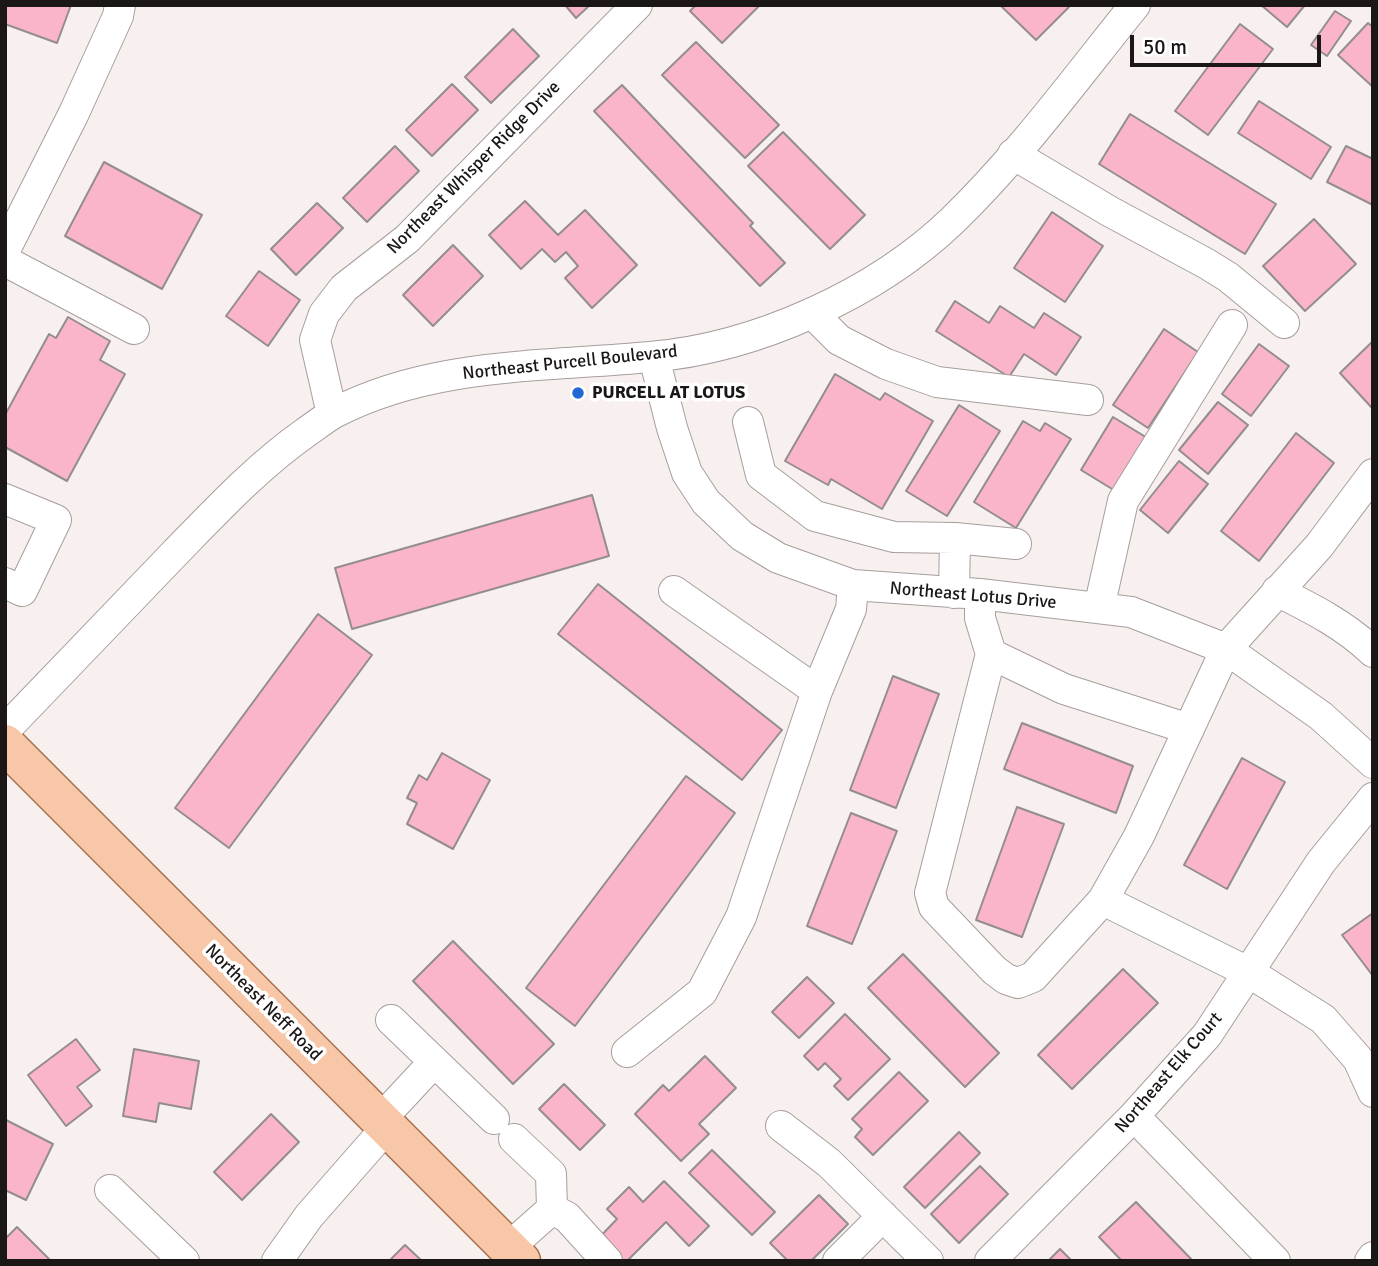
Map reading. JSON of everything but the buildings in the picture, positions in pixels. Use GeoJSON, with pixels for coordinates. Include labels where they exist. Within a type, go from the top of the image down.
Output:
{"type":"FeatureCollection","features":[{"type":"Feature","properties":{"kind":"main road","name":"Northeast Neff Road"},"geometry":{"type":"LineString","coordinates":[[5,744],[514,1254]]}},
{"type":"Feature","properties":{"kind":"street"},"geometry":{"type":"LineString","coordinates":[[5,250],[16,203],[74,113],[118,16],[120,5]]}},
{"type":"Feature","properties":{"kind":"street","name":"Northeast Whisper Ridge Drive"},"geometry":{"type":"LineString","coordinates":[[332,414],[315,340],[324,314],[344,288],[407,239],[637,5]]}},
{"type":"Feature","properties":{"kind":"street","name":"Northeast Purcell Boulevard"},"geometry":{"type":"LineString","coordinates":[[5,730],[231,495],[279,452],[332,414],[426,379],[513,366],[654,357],[743,340],[812,313],[872,282],[910,256],[952,221],[1013,155],[1135,5]]}},
{"type":"Feature","properties":{"kind":"street"},"geometry":{"type":"LineString","coordinates":[[1013,155],[1228,277],[1284,323]]}},
{"type":"Feature","properties":{"kind":"street"},"geometry":{"type":"LineString","coordinates":[[5,261],[134,329]]}},
{"type":"Feature","properties":{"kind":"street"},"geometry":{"type":"LineString","coordinates":[[812,313],[839,340],[886,364],[937,382],[1088,400]]}},
{"type":"Feature","properties":{"kind":"street"},"geometry":{"type":"LineString","coordinates":[[1099,608],[1123,501],[1232,325]]}},
{"type":"Feature","properties":{"kind":"street","name":"Northeast Lotus Drive"},"geometry":{"type":"LineString","coordinates":[[654,357],[672,428],[687,472],[706,502],[742,536],[778,558],[853,585],[1131,612],[1226,649],[1321,716],[1373,763]]}},
{"type":"Feature","properties":{"kind":"street"},"geometry":{"type":"LineString","coordinates":[[748,422],[761,475],[815,516],[894,537],[955,538],[1016,544]]}},
{"type":"Feature","properties":{"kind":"street"},"geometry":{"type":"LineString","coordinates":[[955,538],[967,594],[981,618],[991,654],[930,893],[934,907],[994,970],[1006,979],[1018,983],[1033,977],[1103,901],[1139,836],[1226,649],[1319,546],[1373,474]]}},
{"type":"Feature","properties":{"kind":"street"},"geometry":{"type":"LineString","coordinates":[[5,499],[56,520],[22,591],[5,583]]}},
{"type":"Feature","properties":{"kind":"street"},"geometry":{"type":"LineString","coordinates":[[627,1052],[702,992],[741,917],[817,691],[851,609],[853,585]]}},
{"type":"Feature","properties":{"kind":"street"},"geometry":{"type":"LineString","coordinates":[[674,591],[817,691]]}},
{"type":"Feature","properties":{"kind":"street"},"geometry":{"type":"LineString","coordinates":[[1277,591],[1305,604],[1354,634],[1373,652]]}},
{"type":"Feature","properties":{"kind":"street"},"geometry":{"type":"LineString","coordinates":[[991,654],[1064,689],[1189,729]]}},
{"type":"Feature","properties":{"kind":"street","name":"Northeast Elk Court"},"geometry":{"type":"LineString","coordinates":[[990,1261],[1133,1116],[1207,1035],[1321,862],[1373,798]]}},
{"type":"Feature","properties":{"kind":"street"},"geometry":{"type":"LineString","coordinates":[[1103,901],[1250,973],[1323,1019],[1358,1059],[1373,1092]]}},
{"type":"Feature","properties":{"kind":"street"},"geometry":{"type":"LineString","coordinates":[[391,1020],[551,1174],[552,1209],[514,1254]]}},
{"type":"Feature","properties":{"kind":"street"},"geometry":{"type":"LineString","coordinates":[[277,1261],[309,1216],[434,1062]]}},
{"type":"Feature","properties":{"kind":"street"},"geometry":{"type":"LineString","coordinates":[[1133,1116],[1275,1261]]}},
{"type":"Feature","properties":{"kind":"street"},"geometry":{"type":"LineString","coordinates":[[781,1126],[829,1163],[928,1261]]}},
{"type":"Feature","properties":{"kind":"street"},"geometry":{"type":"LineString","coordinates":[[110,1190],[184,1261]]}},
{"type":"Feature","properties":{"kind":"street"},"geometry":{"type":"LineString","coordinates":[[552,1209],[567,1217],[607,1261]]}},
{"type":"Feature","properties":{"kind":"street"},"geometry":{"type":"LineString","coordinates":[[838,1261],[883,1216]]}},
{"type":"Feature","properties":{"kind":"place","name":"PURCELL AT LOTUS"},"geometry":{"type":"Point","coordinates":[578,393]}}]}
